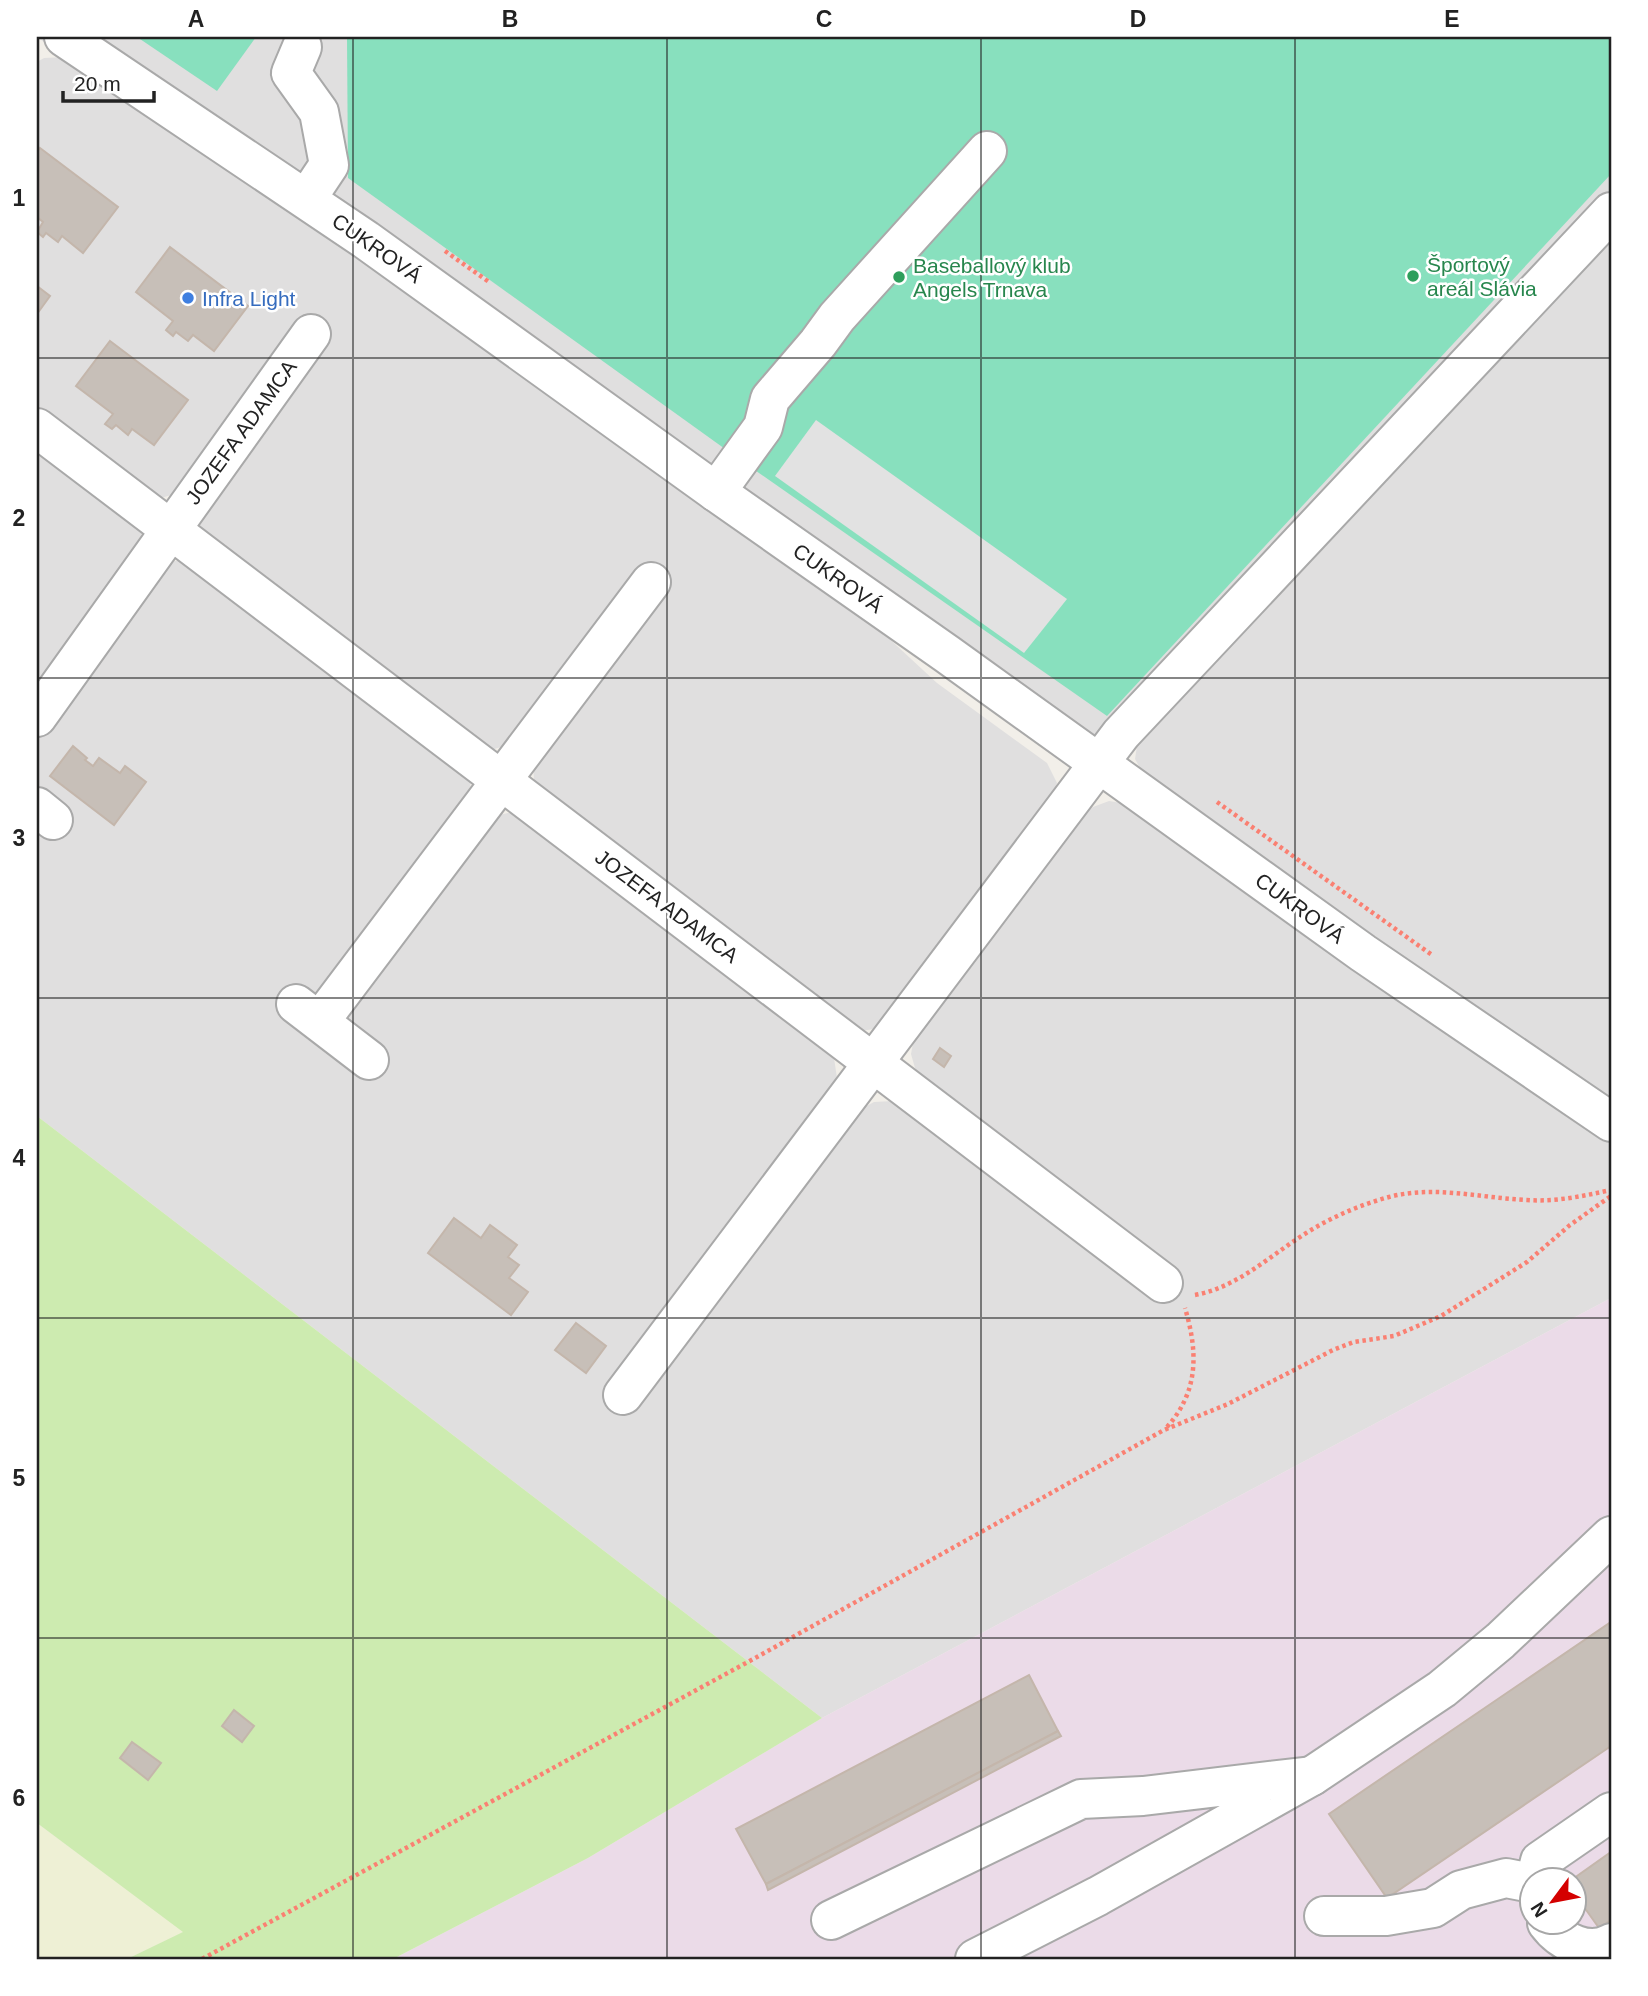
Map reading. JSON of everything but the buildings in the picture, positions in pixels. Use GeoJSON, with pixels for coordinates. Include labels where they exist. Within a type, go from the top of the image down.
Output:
{"type":"FeatureCollection","features":[{"type":"Feature","properties":{"kind":"street","name":"CUKROVÁ"},"geometry":{"type":"LineString","coordinates":[[64,37],[307,198],[1363,953],[1611,1122]]}},
{"type":"Feature","properties":{"kind":"street"},"geometry":{"type":"LineString","coordinates":[[302,47],[291,74],[319,112],[329,165],[307,198]]}},
{"type":"Feature","properties":{"kind":"street"},"geometry":{"type":"LineString","coordinates":[[716,492],[762,427],[770,399],[818,344],[837,317],[987,151]]}},
{"type":"Feature","properties":{"kind":"street"},"geometry":{"type":"LineString","coordinates":[[623,1395],[1121,734],[1611,212]]}},
{"type":"Feature","properties":{"kind":"street","name":"JOZEFA ADAMCA"},"geometry":{"type":"LineString","coordinates":[[37,717],[311,334]]}},
{"type":"Feature","properties":{"kind":"street","name":"JOZEFA ADAMCA"},"geometry":{"type":"LineString","coordinates":[[37,428],[1172,1290]]}},
{"type":"Feature","properties":{"kind":"street"},"geometry":{"type":"LineString","coordinates":[[369,1060],[308,1013],[501,780],[651,582]]}},
{"type":"Feature","properties":{"kind":"street"},"geometry":{"type":"LineString","coordinates":[[975,1959],[1098,1896],[1312,1776],[1442,1689],[1500,1641],[1611,1536]]}},
{"type":"Feature","properties":{"kind":"street"},"geometry":{"type":"LineString","coordinates":[[831,1920],[1081,1799],[1156,1794],[1312,1776]]}},
{"type":"Feature","properties":{"kind":"street"},"geometry":{"type":"LineString","coordinates":[[1538,1867],[1540,1861],[1611,1812]]}},
{"type":"Feature","properties":{"kind":"street"},"geometry":{"type":"LineString","coordinates":[[1324,1916],[1387,1916],[1433,1908],[1461,1890],[1506,1878],[1518,1880]]}},
{"type":"Feature","properties":{"kind":"street"},"geometry":{"type":"LineString","coordinates":[[1561,1937],[1578,1946],[1601,1949],[1611,1943]]}},
{"type":"Feature","properties":{"kind":"path"},"geometry":{"type":"LineString","coordinates":[[1164,1430],[1180,1413],[1192,1381],[1195,1356],[1193,1335],[1172,1290],[1215,1292],[1254,1270],[1298,1238],[1331,1219],[1367,1203],[1392,1196],[1438,1191],[1528,1200],[1569,1199],[1611,1190]]}},
{"type":"Feature","properties":{"kind":"path"},"geometry":{"type":"LineString","coordinates":[[202,1959],[757,1657],[1164,1430],[1228,1404],[1333,1350],[1354,1342],[1394,1336],[1441,1316],[1527,1262],[1570,1225],[1611,1196]]}},
{"type":"Feature","properties":{"kind":"shaded area"},"geometry":{"type":"Polygon","coordinates":[[[37,37],[1611,37],[1611,1101],[1288,880],[1150,778],[1135,759],[1138,739],[1078,766],[869,620],[937,683],[1047,763],[1057,783],[1051,805],[887,1021],[874,1029],[860,1031],[542,794],[534,780],[533,765],[511,744],[491,750],[204,537],[199,523],[178,493],[161,498],[146,494],[37,412],[37,62],[44,58],[65,57],[37,37]]]}},
{"type":"Feature","properties":{"kind":"shaded area"},"geometry":{"type":"Polygon","coordinates":[[[816,420],[1067,599],[1024,653],[775,476],[816,420]]]}},
{"type":"Feature","properties":{"kind":"shaded area"},"geometry":{"type":"Polygon","coordinates":[[[37,446],[139,524],[142,536],[139,551],[37,694],[37,446]]]}},
{"type":"Feature","properties":{"kind":"shaded area"},"geometry":{"type":"Polygon","coordinates":[[[180,560],[470,777],[471,794],[340,1022],[495,816],[512,812],[822,1043],[834,1058],[837,1078],[830,1094],[854,1113],[874,1102],[893,1101],[926,1084],[915,1068],[911,1054],[914,1038],[1079,818],[1093,807],[1109,801],[1128,804],[1611,1138],[1611,1298],[822,1718],[37,1116],[37,739],[157,570],[166,563],[180,560]]]}},
{"type":"Feature","properties":{"kind":"shaded area"},"geometry":{"type":"Polygon","coordinates":[[[1611,1298],[1611,1959],[393,1959],[588,1858],[822,1718],[1611,1298]]]}},
{"type":"Feature","properties":{"kind":"green space"},"geometry":{"type":"Polygon","coordinates":[[[137,37],[256,37],[217,91],[137,37]]]}},
{"type":"Feature","properties":{"kind":"green space","name":"Baseballový klub Angels Trnava"},"geometry":{"type":"Polygon","coordinates":[[[347,37],[1611,37],[1611,174],[1107,716],[739,459],[348,178],[347,37]]]}},
{"type":"Feature","properties":{"kind":"green space"},"geometry":{"type":"Polygon","coordinates":[[[37,1116],[822,1718],[588,1858],[393,1959],[127,1959],[183,1932],[37,1823],[37,1116]]]}},
{"type":"Feature","properties":{"kind":"green space"},"geometry":{"type":"Polygon","coordinates":[[[37,1823],[184,1932],[127,1959],[37,1959],[37,1823]]]}},
{"type":"Feature","properties":{"kind":"place","name":"Športový areál Slávia"},"geometry":{"type":"Point","coordinates":[1413,276]}},
{"type":"Feature","properties":{"kind":"place","name":"Baseballový klub Angels Trnava"},"geometry":{"type":"Point","coordinates":[899,277]}},
{"type":"Feature","properties":{"kind":"place","name":"Infra Light"},"geometry":{"type":"Point","coordinates":[188,298]}}]}
